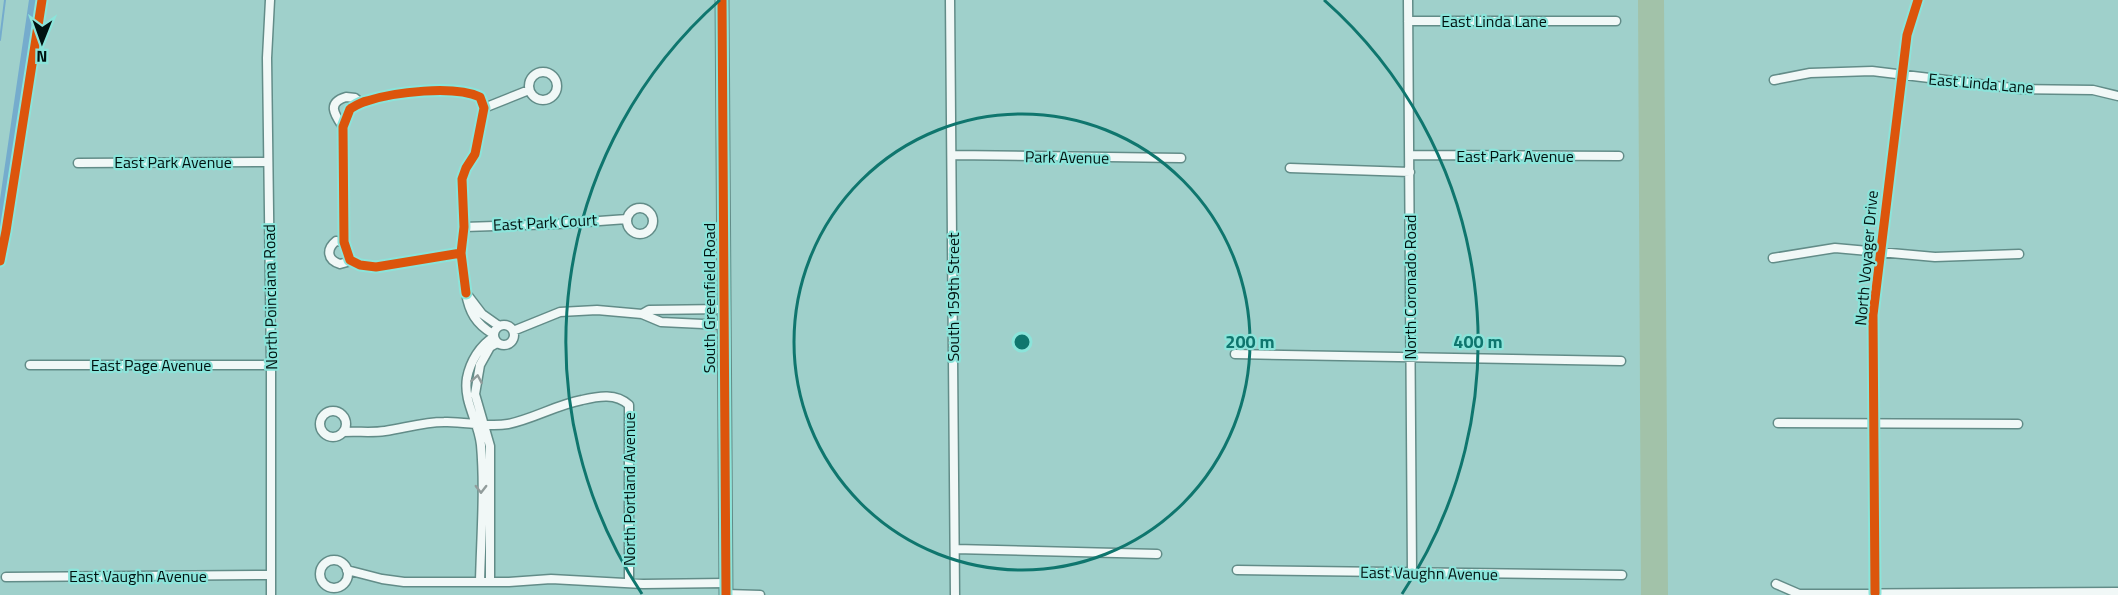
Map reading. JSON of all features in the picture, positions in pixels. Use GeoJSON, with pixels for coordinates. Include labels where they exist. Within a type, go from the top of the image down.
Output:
{"type":"FeatureCollection","features":[{"type":"Feature","properties":{"kind":"main road","name":"South Greenfield Road"},"geometry":{"type":"LineString","coordinates":[[722,0],[726,591]]}},
{"type":"Feature","properties":{"kind":"street","name":"North Poinciana Road"},"geometry":{"type":"LineString","coordinates":[[270,0],[267,58],[271,595]]}},
{"type":"Feature","properties":{"kind":"street","name":"South 159th Street"},"geometry":{"type":"LineString","coordinates":[[950,0],[955,595]]}},
{"type":"Feature","properties":{"kind":"street","name":"North Coronado Road"},"geometry":{"type":"LineString","coordinates":[[1408,0],[1412,573]]}},
{"type":"Feature","properties":{"kind":"street","name":"North Voyager Drive"},"geometry":{"type":"LineString","coordinates":[[1875,593],[1873,315],[1907,34],[1918,0]]}},
{"type":"Feature","properties":{"kind":"street","name":"East Linda Lane"},"geometry":{"type":"LineString","coordinates":[[1408,21],[1616,21]]}},
{"type":"Feature","properties":{"kind":"street","name":"East Linda Lane"},"geometry":{"type":"LineString","coordinates":[[1774,80],[1810,73],[1872,71],[2020,88],[2093,90],[2118,96]]}},
{"type":"Feature","properties":{"kind":"street"},"geometry":{"type":"LineString","coordinates":[[484,108],[529,90]]}},
{"type":"Feature","properties":{"kind":"street"},"geometry":{"type":"LineString","coordinates":[[350,261],[344,242],[343,127],[350,109],[361,103],[414,91],[471,93],[480,97],[484,108],[475,154],[462,179],[464,226],[461,253],[466,292],[496,335],[504,345],[510,343],[514,337],[513,331],[505,325],[496,335],[486,342],[475,357],[467,379],[466,395],[481,441],[490,582]]}},
{"type":"Feature","properties":{"kind":"street"},"geometry":{"type":"LineString","coordinates":[[343,127],[334,114],[335,103],[346,97],[355,98],[361,103]]}},
{"type":"Feature","properties":{"kind":"street","name":"Park Avenue"},"geometry":{"type":"LineString","coordinates":[[952,155],[1181,158]]}},
{"type":"Feature","properties":{"kind":"street","name":"East Park Avenue"},"geometry":{"type":"LineString","coordinates":[[1410,155],[1619,156]]}},
{"type":"Feature","properties":{"kind":"street","name":"East Park Avenue"},"geometry":{"type":"LineString","coordinates":[[78,163],[268,162]]}},
{"type":"Feature","properties":{"kind":"street"},"geometry":{"type":"LineString","coordinates":[[1290,168],[1410,172]]}},
{"type":"Feature","properties":{"kind":"street","name":"East Park Court"},"geometry":{"type":"LineString","coordinates":[[464,226],[558,224],[627,219]]}},
{"type":"Feature","properties":{"kind":"street"},"geometry":{"type":"LineString","coordinates":[[344,242],[336,241],[331,245],[328,252],[335,263],[350,261],[376,267],[461,253]]}},
{"type":"Feature","properties":{"kind":"street"},"geometry":{"type":"LineString","coordinates":[[1773,258],[1834,248],[1935,257],[2019,254]]}},
{"type":"Feature","properties":{"kind":"street"},"geometry":{"type":"LineString","coordinates":[[642,314],[649,310],[724,309]]}},
{"type":"Feature","properties":{"kind":"street"},"geometry":{"type":"LineString","coordinates":[[513,331],[560,312],[597,310],[642,314],[661,322],[724,325]]}},
{"type":"Feature","properties":{"kind":"street"},"geometry":{"type":"LineString","coordinates":[[681,310],[681,323]]}},
{"type":"Feature","properties":{"kind":"street"},"geometry":{"type":"LineString","coordinates":[[480,582],[490,446],[475,394],[480,365],[496,335]]}},
{"type":"Feature","properties":{"kind":"street"},"geometry":{"type":"LineString","coordinates":[[1235,354],[1621,361]]}},
{"type":"Feature","properties":{"kind":"street","name":"East Page Avenue"},"geometry":{"type":"LineString","coordinates":[[30,365],[271,365]]}},
{"type":"Feature","properties":{"kind":"street","name":"North Portland Avenue"},"geometry":{"type":"LineString","coordinates":[[485,426],[507,424],[569,402],[596,397],[614,397],[622,399],[629,405],[628,583]]}},
{"type":"Feature","properties":{"kind":"street"},"geometry":{"type":"LineString","coordinates":[[344,432],[384,431],[446,422],[485,426]]}},
{"type":"Feature","properties":{"kind":"street"},"geometry":{"type":"LineString","coordinates":[[1778,423],[2018,423]]}},
{"type":"Feature","properties":{"kind":"street"},"geometry":{"type":"LineString","coordinates":[[955,549],[1157,554]]}},
{"type":"Feature","properties":{"kind":"street"},"geometry":{"type":"LineString","coordinates":[[347,570],[404,582],[551,579],[695,585],[760,595]]}},
{"type":"Feature","properties":{"kind":"street","name":"East Vaughn Avenue"},"geometry":{"type":"LineString","coordinates":[[1237,570],[1622,575]]}},
{"type":"Feature","properties":{"kind":"street","name":"East Vaughn Avenue"},"geometry":{"type":"LineString","coordinates":[[6,577],[270,575]]}},
{"type":"Feature","properties":{"kind":"street"},"geometry":{"type":"LineString","coordinates":[[1776,584],[1799,594],[2117,592]]}},
{"type":"Feature","properties":{"kind":"green space"},"geometry":{"type":"Polygon","coordinates":[[[1638,0],[1664,0],[1668,595],[1641,595],[1638,0]]]}},
{"type":"Feature","properties":{"kind":"waterway"},"geometry":{"type":"LineString","coordinates":[[0,40],[5,0]]}},
{"type":"Feature","properties":{"kind":"waterway"},"geometry":{"type":"LineString","coordinates":[[0,227],[33,0]]}},
{"type":"Feature","properties":{"kind":"cycle path"},"geometry":{"type":"LineString","coordinates":[[0,261],[42,0]]}},
{"type":"Feature","properties":{"kind":"cycle path"},"geometry":{"type":"LineString","coordinates":[[722,0],[726,595]]}},
{"type":"Feature","properties":{"kind":"cycle path"},"geometry":{"type":"LineString","coordinates":[[1875,593],[1873,315],[1907,35],[1918,0]]}},
{"type":"Feature","properties":{"kind":"cycle path"},"geometry":{"type":"LineString","coordinates":[[461,253],[376,267],[360,265],[350,260],[344,242],[343,127],[350,109],[363,102],[379,98],[424,91],[455,91],[480,97],[484,108],[475,154],[462,179],[464,227],[461,253],[466,293]]}}]}
